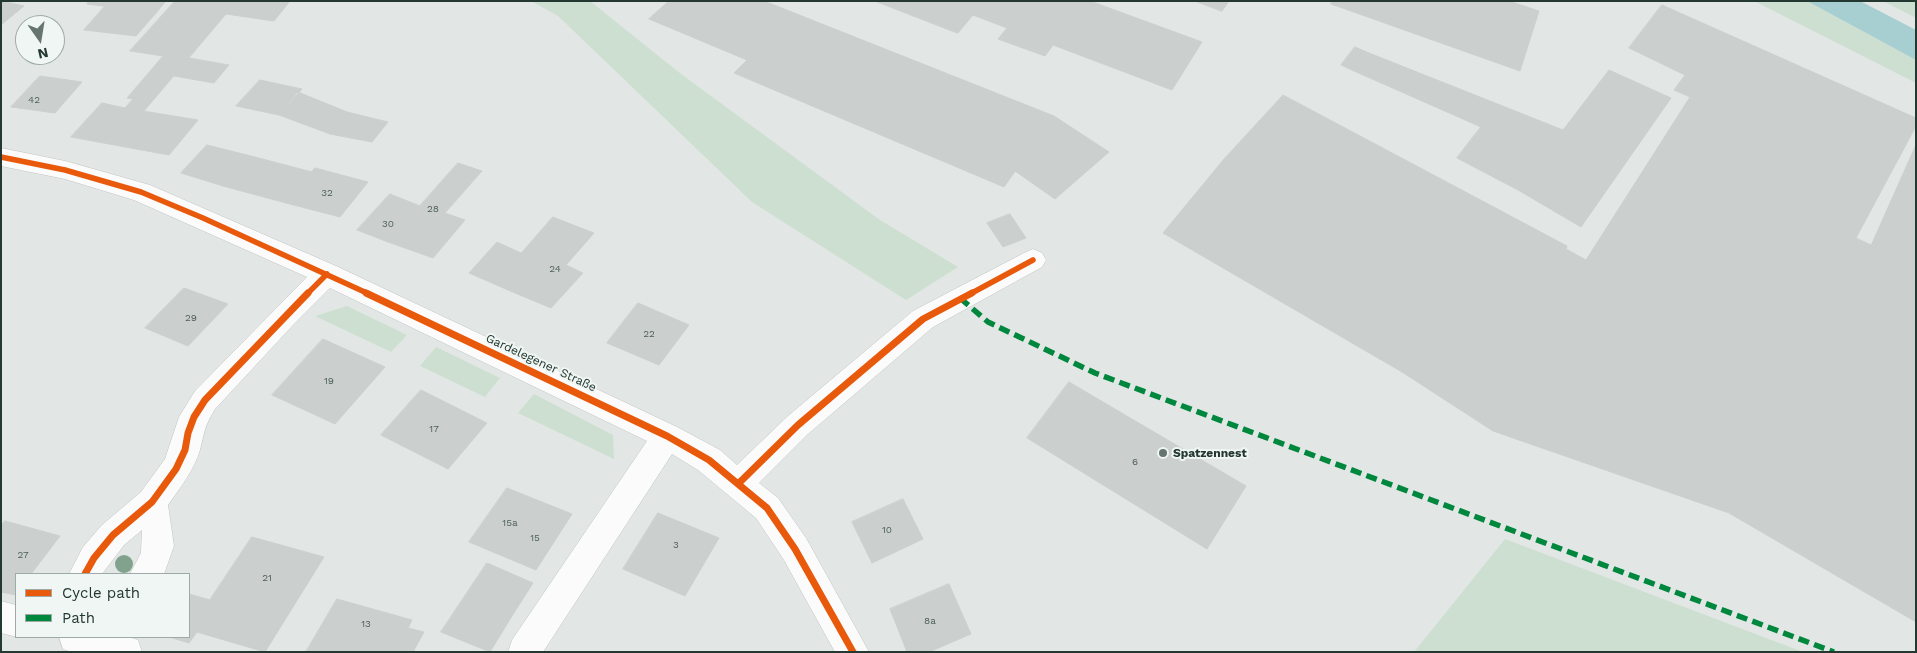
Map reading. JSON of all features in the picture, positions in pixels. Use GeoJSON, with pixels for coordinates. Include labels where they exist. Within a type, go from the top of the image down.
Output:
{"type":"FeatureCollection","features":[{"type":"Feature","properties":{"kind":"street","name":"Gardelegener Straße"},"geometry":{"type":"LineString","coordinates":[[1,157],[66,170],[141,192],[203,218],[327,274],[666,436],[709,460],[767,508],[795,549],[852,652]]}},
{"type":"Feature","properties":{"kind":"street"},"geometry":{"type":"LineString","coordinates":[[739,483],[798,425],[923,320],[1032,260]]}},
{"type":"Feature","properties":{"kind":"street"},"geometry":{"type":"LineString","coordinates":[[86,573],[94,558],[113,535],[152,502],[176,469],[185,450],[188,433],[194,417],[204,400],[327,274]]}},
{"type":"Feature","properties":{"kind":"street"},"geometry":{"type":"LineString","coordinates":[[524,652],[666,436]]}},
{"type":"Feature","properties":{"kind":"street"},"geometry":{"type":"LineString","coordinates":[[147,573],[156,559],[159,538],[153,517],[152,502]]}},
{"type":"Feature","properties":{"kind":"street"},"geometry":{"type":"LineString","coordinates":[[1,617],[15,621]]}},
{"type":"Feature","properties":{"kind":"street"},"geometry":{"type":"LineString","coordinates":[[78,638],[126,652]]}},
{"type":"Feature","properties":{"kind":"green space"},"geometry":{"type":"Polygon","coordinates":[[[531,1],[590,1],[681,74],[880,220],[958,267],[906,300],[752,202],[558,16],[531,1]]]}},
{"type":"Feature","properties":{"kind":"green space"},"geometry":{"type":"Polygon","coordinates":[[[1754,1],[1807,1],[1916,60],[1916,83],[1754,1]]]}},
{"type":"Feature","properties":{"kind":"green space"},"geometry":{"type":"Polygon","coordinates":[[[1883,1],[1916,1],[1916,18],[1883,1]]]}},
{"type":"Feature","properties":{"kind":"green space"},"geometry":{"type":"Polygon","coordinates":[[[347,306],[407,335],[391,352],[315,316],[347,306]]]}},
{"type":"Feature","properties":{"kind":"green space"},"geometry":{"type":"Polygon","coordinates":[[[436,347],[500,378],[485,397],[420,366],[436,347]]]}},
{"type":"Feature","properties":{"kind":"green space"},"geometry":{"type":"Polygon","coordinates":[[[534,394],[613,435],[614,459],[518,413],[534,394]]]}},
{"type":"Feature","properties":{"kind":"green space"},"geometry":{"type":"Polygon","coordinates":[[[1505,539],[1803,652],[1414,652],[1505,539]]]}},
{"type":"Feature","properties":{"kind":"water"},"geometry":{"type":"Polygon","coordinates":[[[1807,1],[1860,1],[1916,30],[1916,60],[1807,1]]]}},
{"type":"Feature","properties":{"kind":"building"},"geometry":{"type":"Polygon","coordinates":[[[1,1],[24,6],[1,25],[1,1]]]}},
{"type":"Feature","properties":{"kind":"building"},"geometry":{"type":"Polygon","coordinates":[[[89,1],[166,1],[156,13],[87,4],[89,1]]]}},
{"type":"Feature","properties":{"kind":"building"},"geometry":{"type":"Polygon","coordinates":[[[175,1],[237,1],[144,111],[125,108],[133,99],[127,98],[163,56],[130,51],[175,1]]]}},
{"type":"Feature","properties":{"kind":"building"},"geometry":{"type":"Polygon","coordinates":[[[237,1],[290,1],[274,21],[226,14],[237,1]]]}},
{"type":"Feature","properties":{"kind":"building"},"geometry":{"type":"Polygon","coordinates":[[[669,1],[764,1],[1054,116],[1004,187],[734,73],[747,60],[649,19],[669,1]]]}},
{"type":"Feature","properties":{"kind":"building"},"geometry":{"type":"Polygon","coordinates":[[[875,1],[1090,1],[1202,42],[1172,90],[1053,45],[1045,56],[998,39],[1007,28],[973,15],[958,33],[875,1]]]}},
{"type":"Feature","properties":{"kind":"building"},"geometry":{"type":"Polygon","coordinates":[[[1195,1],[1229,1],[1222,11],[1195,1]]]}},
{"type":"Feature","properties":{"kind":"building"},"geometry":{"type":"Polygon","coordinates":[[[1332,1],[1509,1],[1539,11],[1520,71],[1331,4],[1332,1]]]}},
{"type":"Feature","properties":{"kind":"building"},"geometry":{"type":"Polygon","coordinates":[[[1662,5],[1916,118],[1916,126],[1856,238],[1729,513],[1493,431],[1402,372],[1163,233],[1224,159],[1283,95],[1567,246],[1566,249],[1586,260],[1690,97],[1674,90],[1685,75],[1629,48],[1662,5]]]}},
{"type":"Feature","properties":{"kind":"building"},"geometry":{"type":"Polygon","coordinates":[[[105,6],[156,13],[136,36],[84,30],[105,6]]]}},
{"type":"Feature","properties":{"kind":"building"},"geometry":{"type":"Polygon","coordinates":[[[1355,47],[1369,53],[1354,71],[1341,65],[1355,47]]]}},
{"type":"Feature","properties":{"kind":"building"},"geometry":{"type":"Polygon","coordinates":[[[1369,53],[1563,130],[1609,70],[1671,98],[1581,227],[1518,190],[1541,157],[1481,127],[1354,71],[1369,53]]]}},
{"type":"Feature","properties":{"kind":"building"},"geometry":{"type":"Polygon","coordinates":[[[189,58],[229,65],[214,83],[174,76],[189,58]]]}},
{"type":"Feature","properties":{"kind":"building"},"geometry":{"type":"Polygon","coordinates":[[[40,76],[82,82],[55,113],[11,107],[40,76]]]}},
{"type":"Feature","properties":{"kind":"building"},"geometry":{"type":"Polygon","coordinates":[[[260,80],[302,89],[279,115],[236,106],[260,80]]]}},
{"type":"Feature","properties":{"kind":"building"},"geometry":{"type":"Polygon","coordinates":[[[298,92],[347,112],[330,134],[279,115],[298,92]]]}},
{"type":"Feature","properties":{"kind":"building"},"geometry":{"type":"Polygon","coordinates":[[[102,103],[198,120],[169,155],[71,137],[102,103]]]}},
{"type":"Feature","properties":{"kind":"building"},"geometry":{"type":"Polygon","coordinates":[[[347,112],[388,122],[372,142],[330,134],[347,112]]]}},
{"type":"Feature","properties":{"kind":"building"},"geometry":{"type":"Polygon","coordinates":[[[1054,116],[1109,152],[1055,199],[1015,171],[1054,116]]]}},
{"type":"Feature","properties":{"kind":"building"},"geometry":{"type":"Polygon","coordinates":[[[1481,127],[1541,157],[1518,190],[1457,158],[1481,127]]]}},
{"type":"Feature","properties":{"kind":"building"},"geometry":{"type":"Polygon","coordinates":[[[207,145],[251,156],[223,186],[181,173],[207,145]]]}},
{"type":"Feature","properties":{"kind":"building"},"geometry":{"type":"Polygon","coordinates":[[[1916,145],[1916,622],[1729,513],[1856,238],[1871,245],[1916,145]]]}},
{"type":"Feature","properties":{"kind":"building"},"geometry":{"type":"Polygon","coordinates":[[[251,156],[312,172],[286,203],[223,186],[251,156]]]}},
{"type":"Feature","properties":{"kind":"building"},"geometry":{"type":"Polygon","coordinates":[[[458,163],[482,171],[445,213],[465,220],[433,258],[388,242],[458,163]]]}},
{"type":"Feature","properties":{"kind":"building"},"geometry":{"type":"Polygon","coordinates":[[[315,168],[368,182],[340,217],[286,203],[315,168]]]}},
{"type":"Feature","properties":{"kind":"building"},"geometry":{"type":"Polygon","coordinates":[[[390,194],[420,206],[388,242],[357,230],[390,194]]]}},
{"type":"Feature","properties":{"kind":"building"},"geometry":{"type":"Polygon","coordinates":[[[1010,214],[1026,238],[1003,247],[987,223],[1010,214]]]}},
{"type":"Feature","properties":{"kind":"building"},"geometry":{"type":"Polygon","coordinates":[[[553,217],[573,225],[515,293],[469,273],[497,242],[521,253],[553,217]]]}},
{"type":"Feature","properties":{"kind":"building"},"geometry":{"type":"Polygon","coordinates":[[[573,225],[594,233],[566,265],[583,273],[551,308],[515,293],[573,225]]]}},
{"type":"Feature","properties":{"kind":"building"},"geometry":{"type":"Polygon","coordinates":[[[184,288],[228,304],[188,346],[145,328],[184,288]]]}},
{"type":"Feature","properties":{"kind":"building"},"geometry":{"type":"Polygon","coordinates":[[[638,303],[689,325],[659,365],[607,343],[638,303]]]}},
{"type":"Feature","properties":{"kind":"building"},"geometry":{"type":"Polygon","coordinates":[[[323,339],[385,367],[335,424],[272,395],[323,339]]]}},
{"type":"Feature","properties":{"kind":"building"},"geometry":{"type":"Polygon","coordinates":[[[1069,382],[1246,486],[1207,549],[1027,438],[1069,382]]]}},
{"type":"Feature","properties":{"kind":"building"},"geometry":{"type":"Polygon","coordinates":[[[421,390],[487,423],[448,469],[381,435],[421,390]]]}},
{"type":"Feature","properties":{"kind":"building"},"geometry":{"type":"Polygon","coordinates":[[[507,488],[572,514],[536,570],[469,542],[507,488]]]}},
{"type":"Feature","properties":{"kind":"building"},"geometry":{"type":"Polygon","coordinates":[[[903,499],[923,539],[872,563],[852,522],[903,499]]]}},
{"type":"Feature","properties":{"kind":"building"},"geometry":{"type":"Polygon","coordinates":[[[658,513],[719,538],[685,596],[623,569],[658,513]]]}},
{"type":"Feature","properties":{"kind":"building"},"geometry":{"type":"Polygon","coordinates":[[[5,521],[60,536],[32,573],[15,573],[15,595],[1,592],[1,526],[5,521]]]}},
{"type":"Feature","properties":{"kind":"building"},"geometry":{"type":"Polygon","coordinates":[[[252,537],[324,557],[265,652],[190,630],[252,537]]]}},
{"type":"Feature","properties":{"kind":"building"},"geometry":{"type":"Polygon","coordinates":[[[487,563],[533,583],[512,616],[465,596],[487,563]]]}},
{"type":"Feature","properties":{"kind":"building"},"geometry":{"type":"Polygon","coordinates":[[[949,584],[971,634],[929,652],[907,652],[890,609],[949,584]]]}},
{"type":"Feature","properties":{"kind":"building"},"geometry":{"type":"Polygon","coordinates":[[[190,594],[210,600],[190,630],[190,594]]]}},
{"type":"Feature","properties":{"kind":"building"},"geometry":{"type":"Polygon","coordinates":[[[465,596],[512,616],[490,652],[441,632],[465,596]]]}},
{"type":"Feature","properties":{"kind":"building"},"geometry":{"type":"Polygon","coordinates":[[[337,599],[412,620],[408,628],[424,632],[413,652],[306,652],[337,599]]]}},
{"type":"Feature","properties":{"kind":"building"},"geometry":{"type":"Polygon","coordinates":[[[190,630],[197,632],[189,643],[172,638],[190,638],[190,630]]]}},
{"type":"Feature","properties":{"kind":"marked path"},"geometry":{"type":"LineString","coordinates":[[960,298],[988,322],[1095,373],[1834,652]]}},
{"type":"Feature","properties":{"kind":"cycle path"},"geometry":{"type":"LineString","coordinates":[[1,157],[65,170],[141,192],[203,218],[327,274],[667,436],[709,460],[767,508],[795,549],[853,652]]}},
{"type":"Feature","properties":{"kind":"cycle path"},"geometry":{"type":"LineString","coordinates":[[739,483],[798,425],[923,319],[1033,260]]}},
{"type":"Feature","properties":{"kind":"cycle path"},"geometry":{"type":"LineString","coordinates":[[86,573],[94,558],[113,535],[152,502],[176,469],[185,450],[188,433],[194,417],[205,400],[283,317],[327,274]]}},
{"type":"Feature","properties":{"kind":"place","name":"Spatzennest"},"geometry":{"type":"Point","coordinates":[1163,453]}}]}
